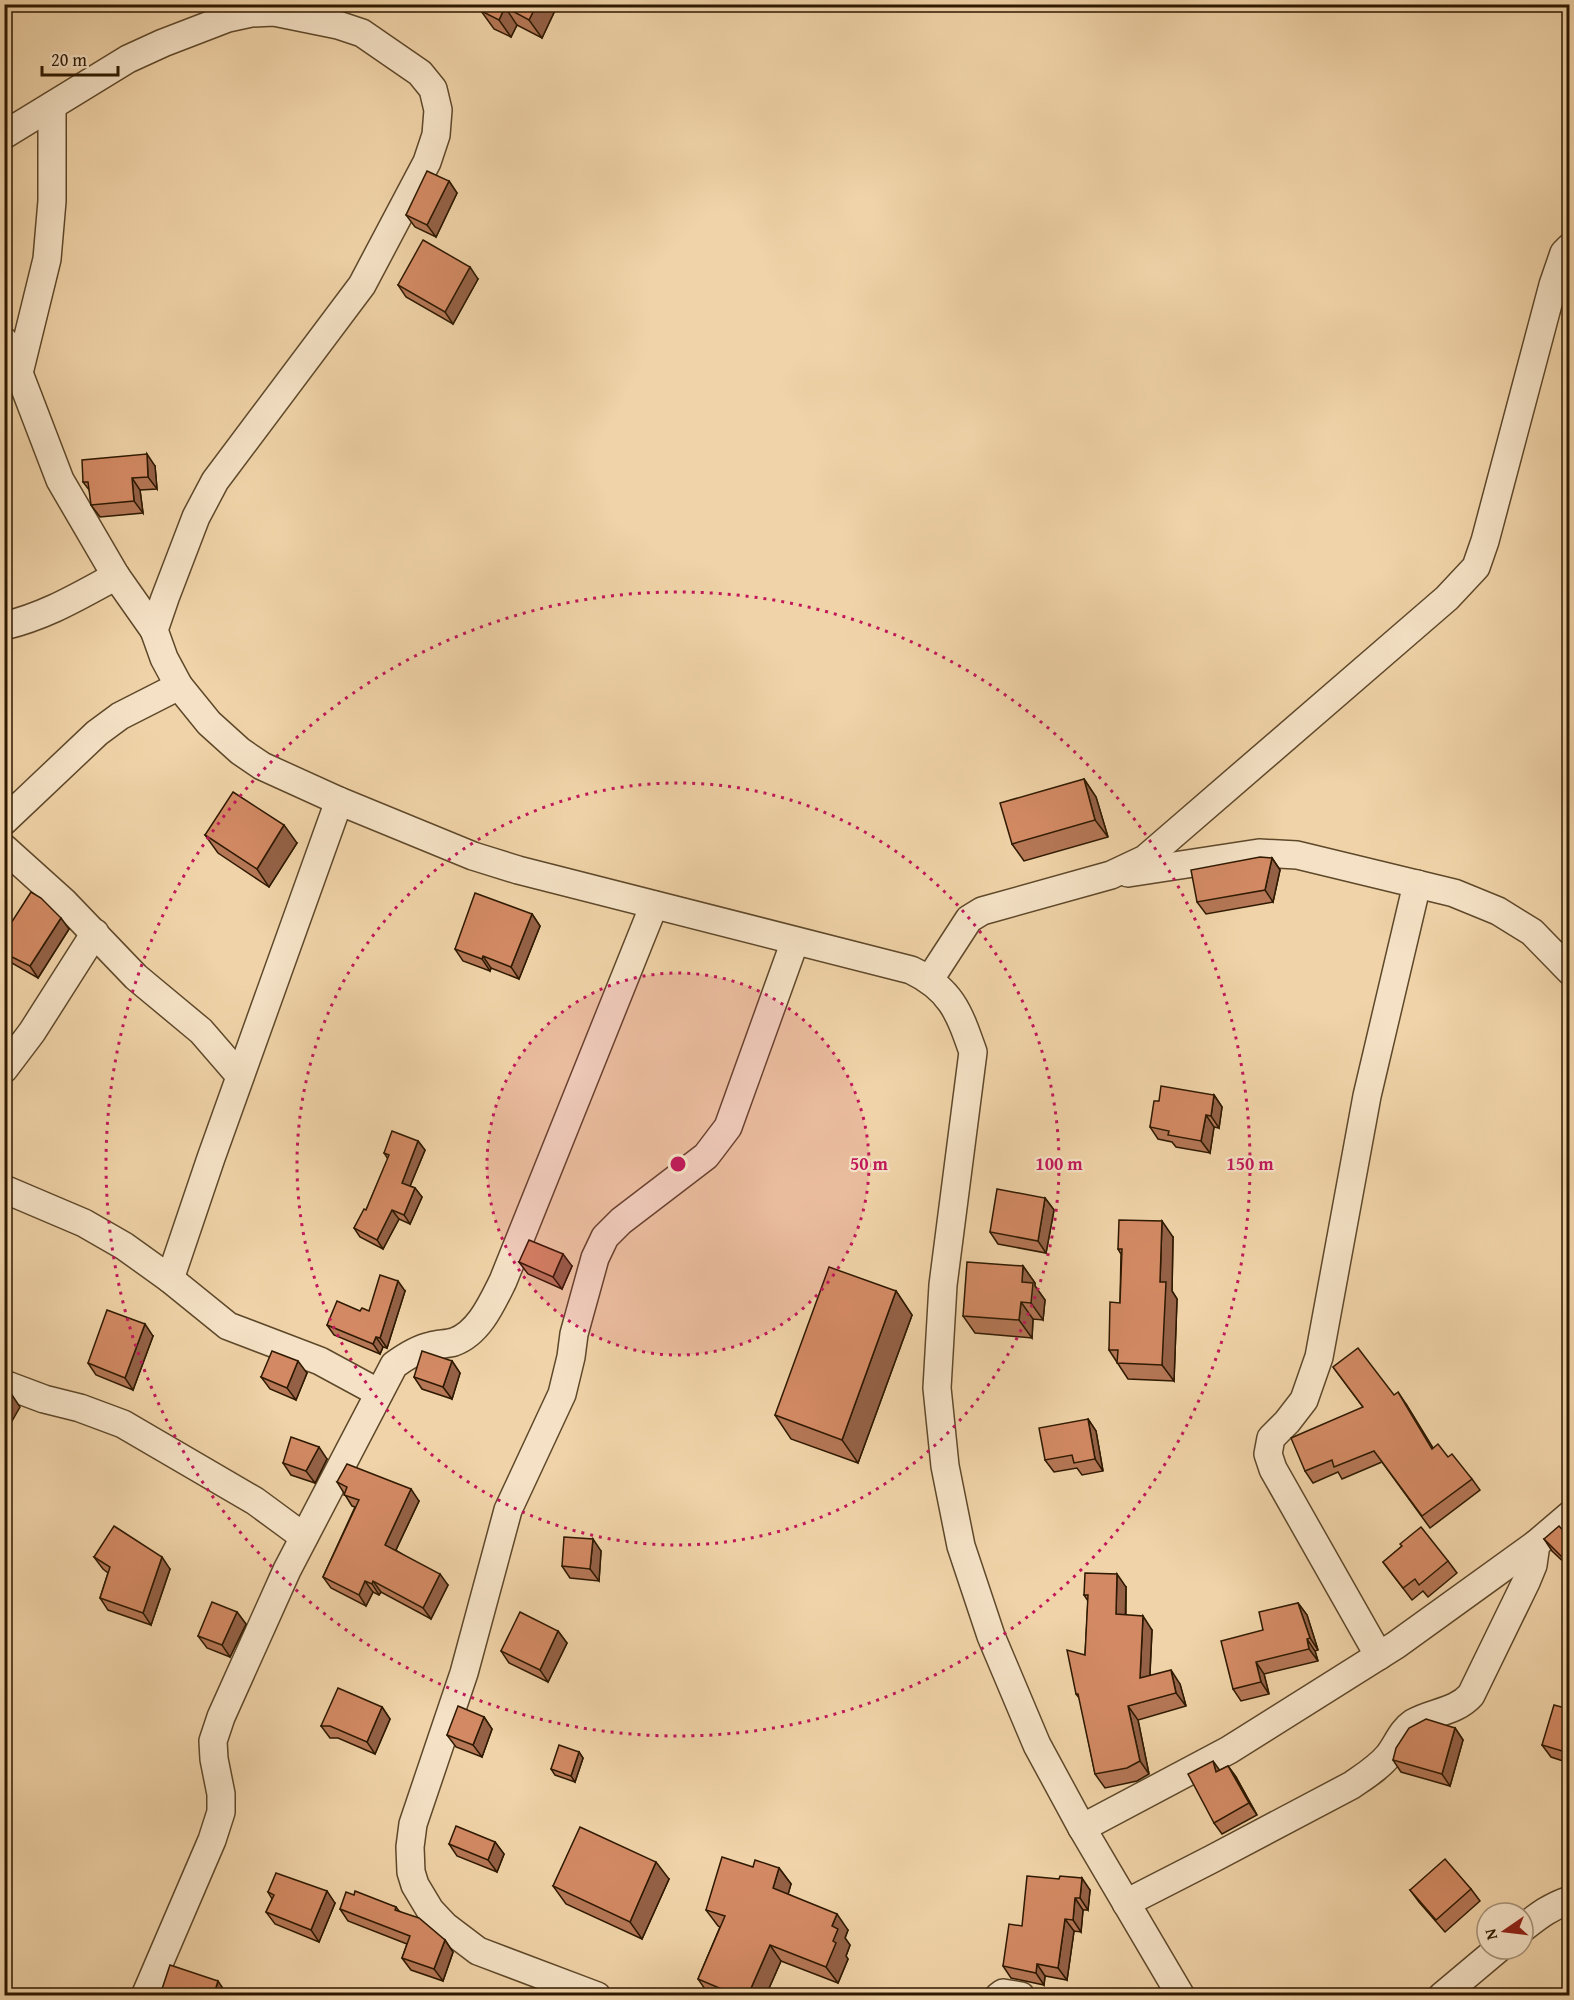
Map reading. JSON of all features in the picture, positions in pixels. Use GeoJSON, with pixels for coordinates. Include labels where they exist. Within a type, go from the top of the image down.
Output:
{"type":"FeatureCollection","features":[{"type":"Feature","properties":{"kind":"street"},"geometry":{"type":"LineString","coordinates":[[4,135],[128,59],[228,18],[251,13],[274,12],[338,25],[362,33],[420,73],[433,89],[438,110],[436,135],[427,162],[362,285],[215,481],[196,517],[154,630]]}},
{"type":"Feature","properties":{"kind":"street"},"geometry":{"type":"LineString","coordinates":[[19,373],[46,259],[52,201],[52,106]]}},
{"type":"Feature","properties":{"kind":"street"},"geometry":{"type":"LineString","coordinates":[[1111,875],[1145,859],[1198,815],[1447,598],[1476,567],[1485,541],[1552,285],[1564,253],[1569,247]]}},
{"type":"Feature","properties":{"kind":"street"},"geometry":{"type":"LineString","coordinates":[[4,341],[19,373],[60,480],[116,576],[154,630],[164,658],[179,686],[209,723],[240,751],[261,766],[473,856],[518,870],[911,970],[930,979],[952,1003],[963,1024],[973,1052],[943,1285],[937,1388],[945,1466],[961,1546],[991,1636],[1037,1745],[1180,1995]]}},
{"type":"Feature","properties":{"kind":"street"},"geometry":{"type":"LineString","coordinates":[[4,626],[33,619],[116,576]]}},
{"type":"Feature","properties":{"kind":"street"},"geometry":{"type":"LineString","coordinates":[[4,821],[98,733],[120,716],[179,686]]}},
{"type":"Feature","properties":{"kind":"street"},"geometry":{"type":"LineString","coordinates":[[170,1279],[339,801]]}},
{"type":"Feature","properties":{"kind":"street"},"geometry":{"type":"LineString","coordinates":[[4,848],[95,933],[136,977],[201,1031],[240,1076]]}},
{"type":"Feature","properties":{"kind":"street"},"geometry":{"type":"LineString","coordinates":[[930,979],[969,919],[982,911],[1111,875],[1259,853],[1297,855],[1454,893],[1498,911],[1532,932],[1568,966]]}},
{"type":"Feature","properties":{"kind":"street"},"geometry":{"type":"LineString","coordinates":[[1379,1656],[1273,1469],[1268,1454],[1271,1438],[1304,1400],[1319,1357],[1367,1095],[1417,884]]}},
{"type":"Feature","properties":{"kind":"street"},"geometry":{"type":"LineString","coordinates":[[145,1995],[212,1840],[221,1812],[221,1794],[213,1741],[221,1717],[272,1600],[394,1365],[406,1356],[430,1346],[455,1342],[484,1317],[503,1281],[654,905]]}},
{"type":"Feature","properties":{"kind":"street"},"geometry":{"type":"LineString","coordinates":[[4,1070],[32,1032],[95,933]]}},
{"type":"Feature","properties":{"kind":"street"},"geometry":{"type":"LineString","coordinates":[[597,1995],[478,1951],[445,1926],[430,1910],[415,1885],[411,1872],[410,1847],[413,1824],[464,1673],[508,1510],[562,1394],[574,1334],[595,1258],[605,1237],[621,1221],[706,1156],[728,1127],[795,941]]}},
{"type":"Feature","properties":{"kind":"street"},"geometry":{"type":"LineString","coordinates":[[4,1189],[84,1223],[124,1246],[170,1279],[228,1326],[320,1362],[379,1393]]}},
{"type":"Feature","properties":{"kind":"street"},"geometry":{"type":"LineString","coordinates":[[4,1383],[44,1399],[80,1408],[123,1424],[255,1501],[304,1537]]}},
{"type":"Feature","properties":{"kind":"street"},"geometry":{"type":"LineString","coordinates":[[1083,1828],[1229,1750],[1379,1656],[1536,1544],[1569,1515]]}},
{"type":"Feature","properties":{"kind":"street"},"geometry":{"type":"LineString","coordinates":[[1126,1903],[1352,1785],[1372,1771],[1388,1755],[1404,1731],[1412,1724],[1429,1715],[1464,1703],[1471,1695],[1526,1582],[1533,1565],[1536,1544]]}},
{"type":"Feature","properties":{"kind":"street"},"geometry":{"type":"LineString","coordinates":[[1535,1919],[1569,1900]]}},
{"type":"Feature","properties":{"kind":"street"},"geometry":{"type":"LineString","coordinates":[[1442,1995],[1483,1961]]}},
{"type":"Feature","properties":{"kind":"street"},"geometry":{"type":"LineString","coordinates":[[999,1995],[1004,1993],[1021,1995]]}},
{"type":"Feature","properties":{"kind":"building"},"geometry":{"type":"Polygon","coordinates":[[[484,4],[537,4],[529,20],[505,7],[499,20],[481,11],[484,4]]]}},
{"type":"Feature","properties":{"kind":"building"},"geometry":{"type":"Polygon","coordinates":[[[427,171],[449,181],[427,225],[406,215],[427,171]]]}},
{"type":"Feature","properties":{"kind":"building"},"geometry":{"type":"Polygon","coordinates":[[[423,240],[470,267],[445,312],[398,285],[423,240]]]}},
{"type":"Feature","properties":{"kind":"building"},"geometry":{"type":"Polygon","coordinates":[[[147,454],[148,477],[132,478],[134,501],[91,505],[88,482],[83,482],[82,460],[147,454]]]}},
{"type":"Feature","properties":{"kind":"building"},"geometry":{"type":"Polygon","coordinates":[[[1084,779],[1095,820],[1012,844],[1000,803],[1084,779]]]}},
{"type":"Feature","properties":{"kind":"building"},"geometry":{"type":"Polygon","coordinates":[[[233,792],[284,825],[257,869],[205,835],[233,792]]]}},
{"type":"Feature","properties":{"kind":"building"},"geometry":{"type":"Polygon","coordinates":[[[1260,857],[1272,858],[1265,890],[1197,902],[1191,870],[1260,857]]]}},
{"type":"Feature","properties":{"kind":"building"},"geometry":{"type":"Polygon","coordinates":[[[31,892],[41,898],[61,918],[30,966],[4,953],[9,937],[4,934],[31,892]]]}},
{"type":"Feature","properties":{"kind":"building"},"geometry":{"type":"Polygon","coordinates":[[[475,893],[532,914],[511,967],[483,956],[482,959],[455,949],[475,893]]]}},
{"type":"Feature","properties":{"kind":"building"},"geometry":{"type":"Polygon","coordinates":[[[1161,1086],[1214,1095],[1211,1116],[1206,1115],[1201,1141],[1168,1135],[1169,1131],[1150,1127],[1154,1101],[1159,1101],[1161,1086]]]}},
{"type":"Feature","properties":{"kind":"building"},"geometry":{"type":"Polygon","coordinates":[[[392,1131],[418,1141],[402,1183],[415,1188],[404,1215],[392,1210],[377,1240],[354,1228],[364,1209],[366,1210],[389,1155],[384,1153],[392,1131]]]}},
{"type":"Feature","properties":{"kind":"building"},"geometry":{"type":"Polygon","coordinates":[[[997,1189],[1045,1198],[1038,1241],[990,1232],[997,1189]]]}},
{"type":"Feature","properties":{"kind":"building"},"geometry":{"type":"Polygon","coordinates":[[[1119,1220],[1162,1221],[1160,1282],[1166,1282],[1162,1365],[1117,1363],[1118,1350],[1109,1350],[1110,1302],[1120,1303],[1122,1249],[1118,1249],[1119,1220]]]}},
{"type":"Feature","properties":{"kind":"building"},"geometry":{"type":"Polygon","coordinates":[[[529,1240],[563,1254],[553,1277],[519,1262],[529,1240]]]}},
{"type":"Feature","properties":{"kind":"building"},"geometry":{"type":"Polygon","coordinates":[[[967,1262],[1023,1266],[1022,1282],[1033,1283],[1031,1303],[1021,1302],[1019,1320],[963,1316],[967,1262]]]}},
{"type":"Feature","properties":{"kind":"building"},"geometry":{"type":"Polygon","coordinates":[[[829,1267],[896,1291],[842,1440],[775,1415],[829,1267]]]}},
{"type":"Feature","properties":{"kind":"building"},"geometry":{"type":"Polygon","coordinates":[[[380,1275],[398,1281],[380,1338],[376,1337],[373,1344],[327,1325],[337,1301],[360,1311],[362,1308],[369,1311],[380,1275]]]}},
{"type":"Feature","properties":{"kind":"building"},"geometry":{"type":"Polygon","coordinates":[[[107,1310],[145,1324],[125,1378],[88,1363],[107,1310]]]}},
{"type":"Feature","properties":{"kind":"building"},"geometry":{"type":"Polygon","coordinates":[[[1358,1348],[1394,1395],[1398,1392],[1432,1449],[1438,1444],[1448,1457],[1452,1454],[1472,1479],[1422,1516],[1374,1451],[1334,1467],[1332,1460],[1305,1471],[1291,1438],[1363,1407],[1333,1367],[1358,1348]]]}},
{"type":"Feature","properties":{"kind":"building"},"geometry":{"type":"Polygon","coordinates":[[[272,1351],[298,1361],[287,1388],[261,1377],[272,1351]]]}},
{"type":"Feature","properties":{"kind":"building"},"geometry":{"type":"Polygon","coordinates":[[[422,1351],[452,1361],[443,1387],[414,1377],[422,1351]]]}},
{"type":"Feature","properties":{"kind":"building"},"geometry":{"type":"Polygon","coordinates":[[[4,1392],[12,1395],[4,1408],[4,1392]]]}},
{"type":"Feature","properties":{"kind":"building"},"geometry":{"type":"Polygon","coordinates":[[[1088,1419],[1095,1459],[1074,1463],[1072,1455],[1045,1460],[1039,1428],[1088,1419]]]}},
{"type":"Feature","properties":{"kind":"building"},"geometry":{"type":"Polygon","coordinates":[[[291,1437],[319,1447],[306,1471],[283,1463],[291,1437]]]}},
{"type":"Feature","properties":{"kind":"building"},"geometry":{"type":"Polygon","coordinates":[[[347,1464],[411,1489],[385,1545],[440,1574],[423,1608],[373,1581],[372,1584],[365,1581],[359,1595],[323,1577],[359,1500],[344,1495],[347,1487],[337,1482],[347,1464]]]}},
{"type":"Feature","properties":{"kind":"building"},"geometry":{"type":"Polygon","coordinates":[[[114,1526],[162,1557],[143,1613],[100,1598],[110,1567],[94,1557],[114,1526]]]}},
{"type":"Feature","properties":{"kind":"building"},"geometry":{"type":"Polygon","coordinates":[[[1559,1526],[1569,1537],[1569,1564],[1544,1539],[1559,1526]]]}},
{"type":"Feature","properties":{"kind":"building"},"geometry":{"type":"Polygon","coordinates":[[[1421,1527],[1448,1561],[1419,1585],[1415,1579],[1403,1588],[1383,1562],[1421,1527]]]}},
{"type":"Feature","properties":{"kind":"building"},"geometry":{"type":"Polygon","coordinates":[[[564,1537],[593,1539],[590,1569],[562,1566],[564,1537]]]}},
{"type":"Feature","properties":{"kind":"building"},"geometry":{"type":"Polygon","coordinates":[[[1085,1573],[1117,1574],[1116,1614],[1143,1616],[1140,1678],[1171,1670],[1176,1693],[1128,1706],[1140,1761],[1127,1768],[1095,1774],[1067,1650],[1085,1655],[1088,1595],[1084,1595],[1085,1573]]]}},
{"type":"Feature","properties":{"kind":"building"},"geometry":{"type":"Polygon","coordinates":[[[212,1602],[237,1612],[222,1645],[198,1636],[212,1602]]]}},
{"type":"Feature","properties":{"kind":"building"},"geometry":{"type":"Polygon","coordinates":[[[1298,1603],[1310,1638],[1307,1639],[1309,1649],[1256,1662],[1261,1682],[1233,1689],[1221,1641],[1263,1630],[1259,1612],[1298,1603]]]}},
{"type":"Feature","properties":{"kind":"building"},"geometry":{"type":"Polygon","coordinates":[[[520,1612],[558,1631],[540,1670],[501,1651],[520,1612]]]}},
{"type":"Feature","properties":{"kind":"building"},"geometry":{"type":"Polygon","coordinates":[[[338,1688],[382,1707],[367,1742],[330,1726],[321,1726],[338,1688]]]}},
{"type":"Feature","properties":{"kind":"building"},"geometry":{"type":"Polygon","coordinates":[[[1554,1705],[1569,1709],[1569,1753],[1542,1745],[1554,1705]]]}},
{"type":"Feature","properties":{"kind":"building"},"geometry":{"type":"Polygon","coordinates":[[[458,1706],[484,1717],[473,1745],[447,1735],[458,1706]]]}},
{"type":"Feature","properties":{"kind":"building"},"geometry":{"type":"Polygon","coordinates":[[[1426,1719],[1455,1728],[1442,1774],[1393,1760],[1396,1748],[1409,1728],[1426,1719]]]}},
{"type":"Feature","properties":{"kind":"building"},"geometry":{"type":"Polygon","coordinates":[[[559,1745],[579,1752],[571,1776],[551,1769],[559,1745]]]}},
{"type":"Feature","properties":{"kind":"building"},"geometry":{"type":"Polygon","coordinates":[[[1213,1761],[1216,1772],[1228,1766],[1249,1803],[1214,1823],[1188,1774],[1213,1761]]]}},
{"type":"Feature","properties":{"kind":"building"},"geometry":{"type":"Polygon","coordinates":[[[456,1826],[495,1842],[488,1860],[449,1844],[456,1826]]]}},
{"type":"Feature","properties":{"kind":"building"},"geometry":{"type":"Polygon","coordinates":[[[580,1827],[656,1862],[630,1922],[553,1886],[580,1827]]]}},
{"type":"Feature","properties":{"kind":"building"},"geometry":{"type":"Polygon","coordinates":[[[722,1857],[753,1867],[755,1860],[779,1868],[773,1888],[837,1914],[832,1926],[838,1929],[833,1941],[836,1943],[826,1967],[770,1945],[748,1995],[727,1995],[729,1992],[698,1979],[725,1916],[706,1910],[722,1857]]]}},
{"type":"Feature","properties":{"kind":"building"},"geometry":{"type":"Polygon","coordinates":[[[1445,1859],[1471,1889],[1436,1920],[1410,1890],[1445,1859]]]}},
{"type":"Feature","properties":{"kind":"building"},"geometry":{"type":"Polygon","coordinates":[[[276,1873],[327,1891],[311,1930],[266,1912],[274,1895],[268,1892],[276,1873]]]}},
{"type":"Feature","properties":{"kind":"building"},"geometry":{"type":"Polygon","coordinates":[[[1027,1876],[1059,1879],[1060,1876],[1082,1878],[1080,1898],[1075,1898],[1073,1920],[1065,1919],[1058,1968],[1037,1964],[1036,1973],[1003,1966],[1009,1924],[1022,1926],[1027,1876]]]}},
{"type":"Feature","properties":{"kind":"building"},"geometry":{"type":"Polygon","coordinates":[[[355,1891],[396,1907],[395,1910],[419,1918],[445,1940],[434,1969],[402,1958],[410,1936],[340,1909],[346,1892],[354,1895],[355,1891]]]}},
{"type":"Feature","properties":{"kind":"building"},"geometry":{"type":"Polygon","coordinates":[[[170,1965],[218,1981],[214,1994],[219,1995],[160,1995],[170,1965]]]}},
{"type":"Feature","properties":{"kind":"building"},"geometry":{"type":"Polygon","coordinates":[[[520,1990],[534,1995],[518,1995],[520,1990]]]}}]}
